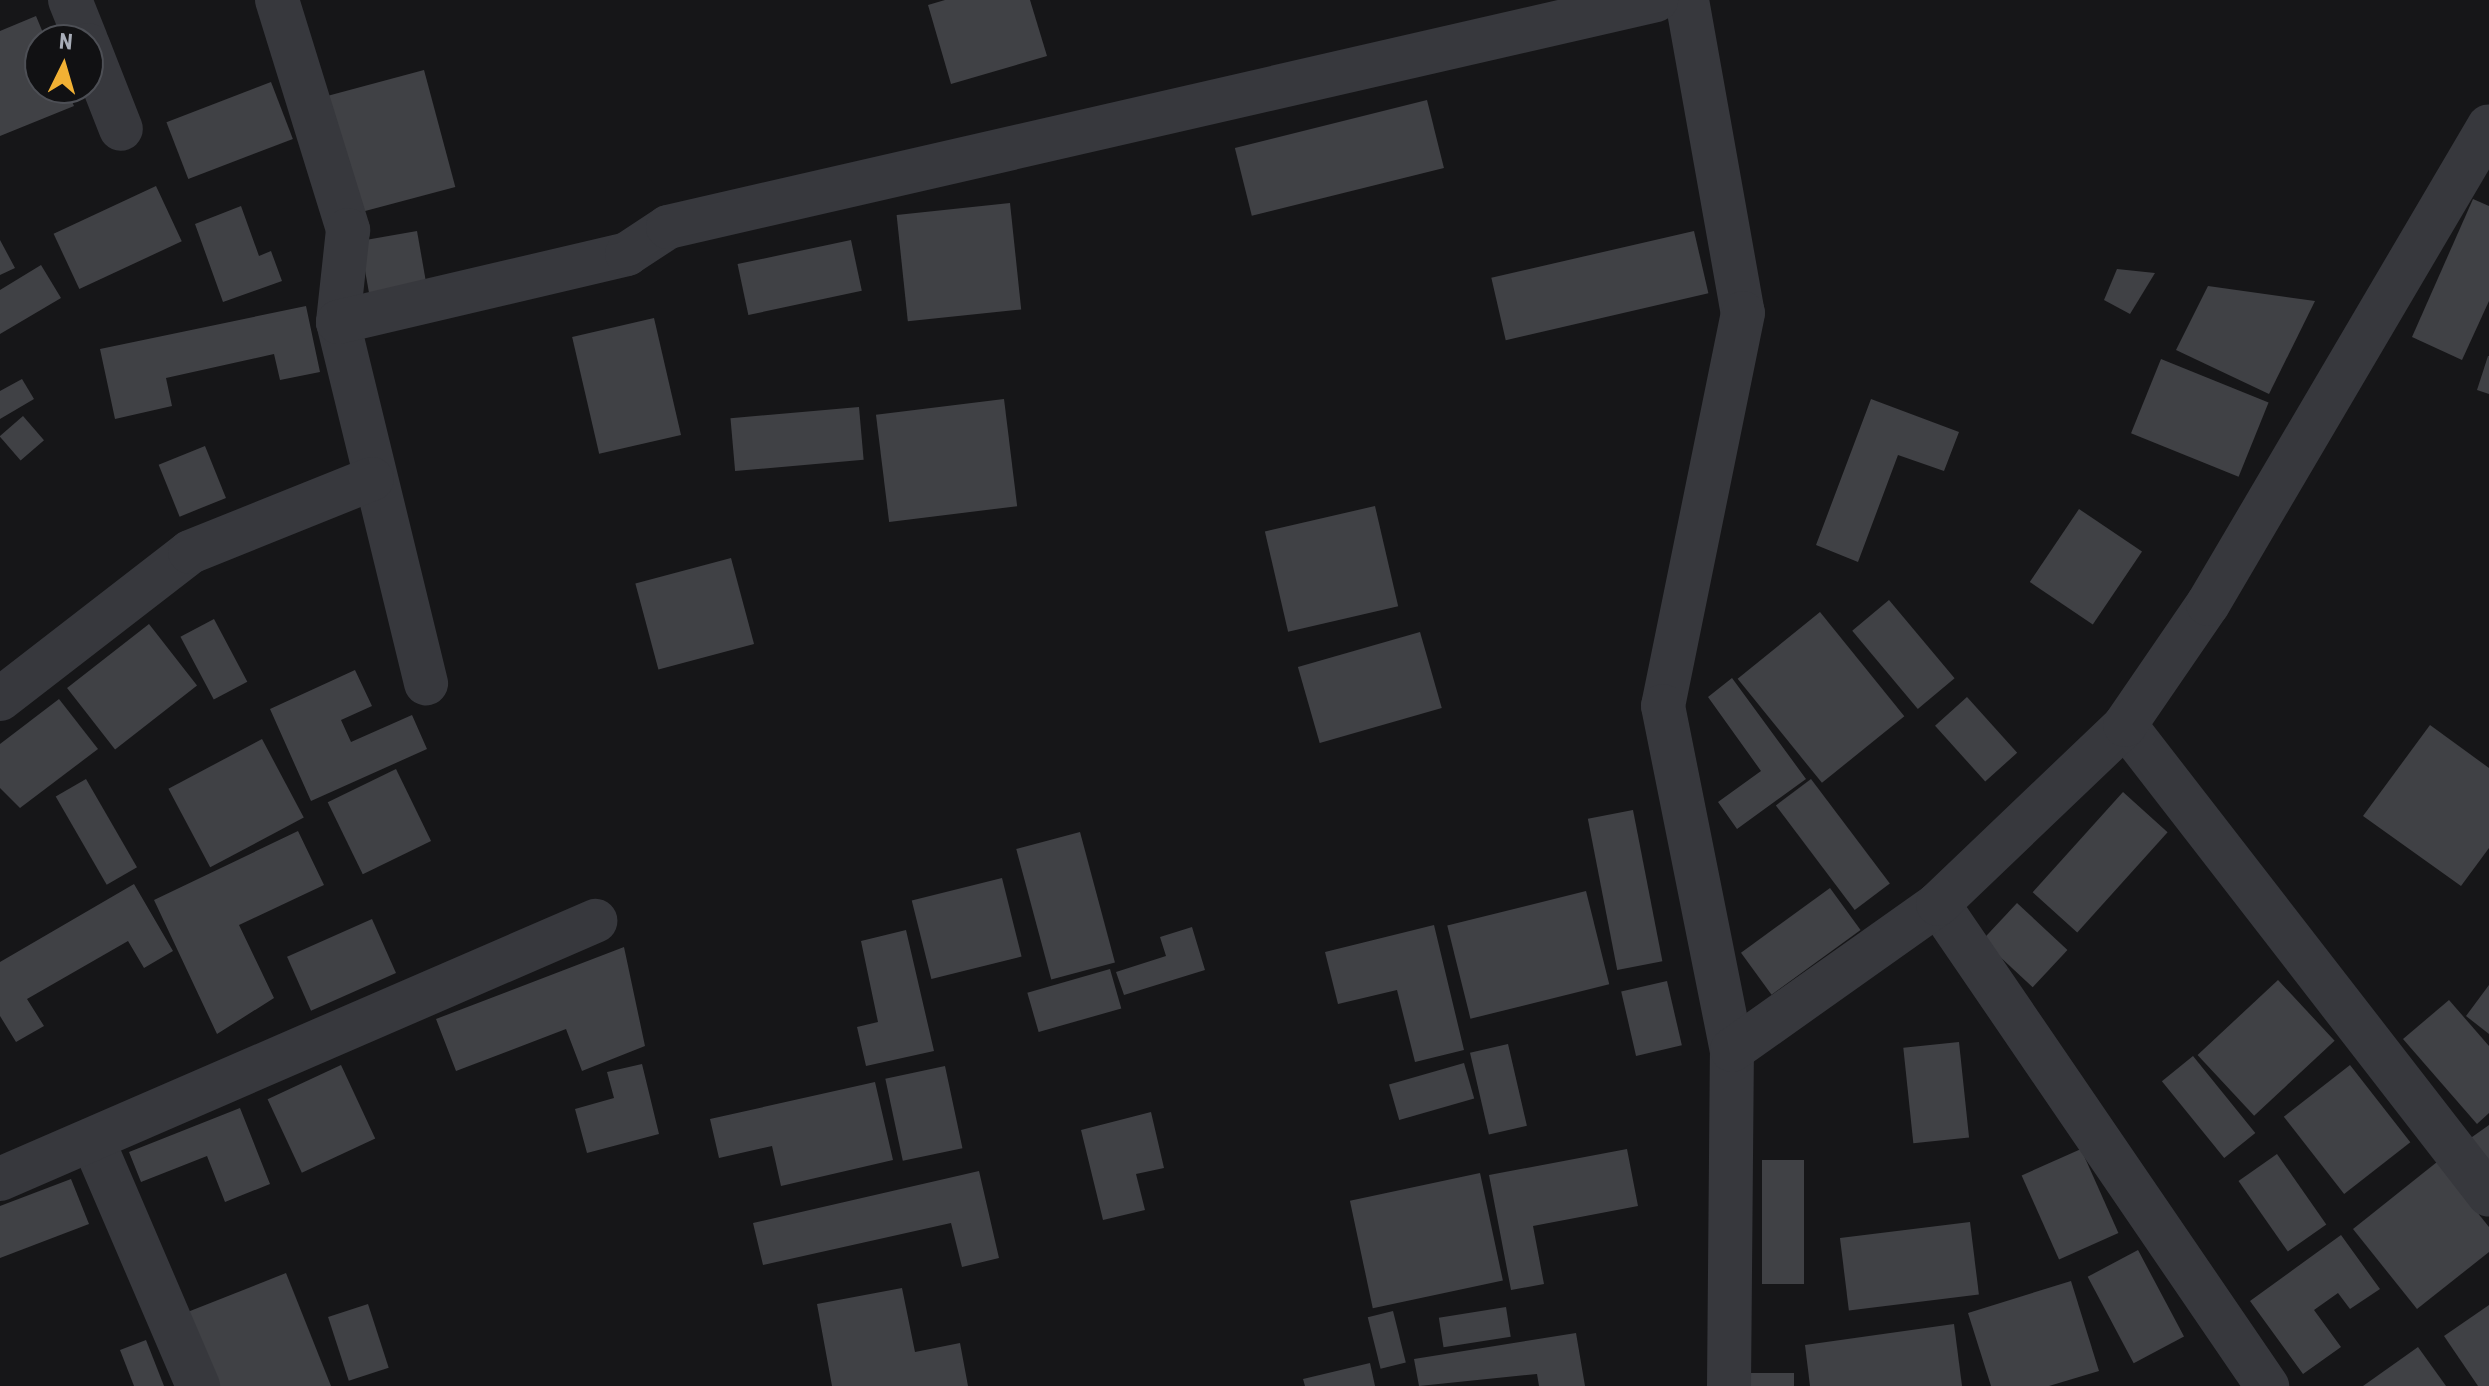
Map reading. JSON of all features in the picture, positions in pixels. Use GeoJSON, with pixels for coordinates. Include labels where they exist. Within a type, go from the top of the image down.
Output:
{"type":"FeatureCollection","features":[{"type":"Feature","properties":{"kind":"street"},"geometry":{"type":"LineString","coordinates":[[70,0],[80,24]]}},
{"type":"Feature","properties":{"kind":"street"},"geometry":{"type":"LineString","coordinates":[[277,0],[348,230],[338,322],[372,479],[426,683]]}},
{"type":"Feature","properties":{"kind":"street"},"geometry":{"type":"LineString","coordinates":[[338,322],[627,254],[668,227],[1656,0]]}},
{"type":"Feature","properties":{"kind":"street"},"geometry":{"type":"LineString","coordinates":[[1687,0],[1743,313],[1663,706],[1732,1050],[1729,1386]]}},
{"type":"Feature","properties":{"kind":"street"},"geometry":{"type":"LineString","coordinates":[[104,86],[121,129]]}},
{"type":"Feature","properties":{"kind":"street"},"geometry":{"type":"LineString","coordinates":[[1732,1050],[1938,904],[2125,725],[2208,604],[2477,171],[2489,126]]}},
{"type":"Feature","properties":{"kind":"street"},"geometry":{"type":"LineString","coordinates":[[0,699],[190,552],[372,479]]}},
{"type":"Feature","properties":{"kind":"street"},"geometry":{"type":"LineString","coordinates":[[2125,725],[2489,1195]]}},
{"type":"Feature","properties":{"kind":"street"},"geometry":{"type":"LineString","coordinates":[[1938,904],[2267,1386]]}},
{"type":"Feature","properties":{"kind":"street"},"geometry":{"type":"LineString","coordinates":[[0,1179],[595,921]]}},
{"type":"Feature","properties":{"kind":"street"},"geometry":{"type":"LineString","coordinates":[[93,1141],[198,1386]]}},
{"type":"Feature","properties":{"kind":"building"},"geometry":{"type":"Polygon","coordinates":[[[945,0],[1030,0],[1047,56],[951,84],[928,5],[945,0]]]}},
{"type":"Feature","properties":{"kind":"building"},"geometry":{"type":"Polygon","coordinates":[[[36,16],[39,24],[24,24],[24,104],[74,106],[0,136],[0,31],[36,16]]]}},
{"type":"Feature","properties":{"kind":"building"},"geometry":{"type":"Polygon","coordinates":[[[424,70],[455,187],[353,214],[322,97],[424,70]]]}},
{"type":"Feature","properties":{"kind":"building"},"geometry":{"type":"Polygon","coordinates":[[[271,82],[293,139],[188,179],[166,122],[271,82]]]}},
{"type":"Feature","properties":{"kind":"building"},"geometry":{"type":"Polygon","coordinates":[[[1427,100],[1444,168],[1252,216],[1235,148],[1427,100]]]}},
{"type":"Feature","properties":{"kind":"building"},"geometry":{"type":"Polygon","coordinates":[[[156,186],[182,241],[79,289],[54,234],[156,186]]]}},
{"type":"Feature","properties":{"kind":"building"},"geometry":{"type":"Polygon","coordinates":[[[2473,199],[2489,206],[2489,301],[2462,360],[2412,337],[2473,199]]]}},
{"type":"Feature","properties":{"kind":"building"},"geometry":{"type":"Polygon","coordinates":[[[1010,203],[1021,309],[908,321],[897,215],[1010,203]]]}},
{"type":"Feature","properties":{"kind":"building"},"geometry":{"type":"Polygon","coordinates":[[[241,206],[259,256],[271,251],[282,281],[223,302],[195,224],[241,206]]]}},
{"type":"Feature","properties":{"kind":"building"},"geometry":{"type":"Polygon","coordinates":[[[417,231],[427,287],[370,297],[360,241],[417,231]]]}},
{"type":"Feature","properties":{"kind":"building"},"geometry":{"type":"Polygon","coordinates":[[[1694,231],[1708,293],[1506,340],[1491,278],[1694,231]]]}},
{"type":"Feature","properties":{"kind":"building"},"geometry":{"type":"Polygon","coordinates":[[[0,240],[15,268],[0,275],[0,240]]]}},
{"type":"Feature","properties":{"kind":"building"},"geometry":{"type":"Polygon","coordinates":[[[851,240],[862,291],[748,315],[738,264],[851,240]]]}},
{"type":"Feature","properties":{"kind":"building"},"geometry":{"type":"Polygon","coordinates":[[[41,265],[61,298],[0,334],[0,290],[41,265]]]}},
{"type":"Feature","properties":{"kind":"building"},"geometry":{"type":"Polygon","coordinates":[[[2117,269],[2155,273],[2130,314],[2104,300],[2117,269]]]}},
{"type":"Feature","properties":{"kind":"building"},"geometry":{"type":"Polygon","coordinates":[[[2208,286],[2315,301],[2269,394],[2176,350],[2208,286]]]}},
{"type":"Feature","properties":{"kind":"building"},"geometry":{"type":"Polygon","coordinates":[[[306,306],[320,372],[280,380],[274,354],[166,378],[172,406],[115,419],[100,349],[306,306]]]}},
{"type":"Feature","properties":{"kind":"building"},"geometry":{"type":"Polygon","coordinates":[[[654,318],[681,435],[599,454],[572,337],[654,318]]]}},
{"type":"Feature","properties":{"kind":"building"},"geometry":{"type":"Polygon","coordinates":[[[2489,356],[2489,394],[2477,390],[2489,356]]]}},
{"type":"Feature","properties":{"kind":"building"},"geometry":{"type":"Polygon","coordinates":[[[2161,359],[2269,402],[2239,477],[2131,433],[2161,359]]]}},
{"type":"Feature","properties":{"kind":"building"},"geometry":{"type":"Polygon","coordinates":[[[22,379],[34,399],[0,419],[0,391],[22,379]]]}},
{"type":"Feature","properties":{"kind":"building"},"geometry":{"type":"Polygon","coordinates":[[[1004,399],[1017,506],[889,522],[876,415],[1004,399]]]}},
{"type":"Feature","properties":{"kind":"building"},"geometry":{"type":"Polygon","coordinates":[[[1871,399],[1959,432],[1944,471],[1898,455],[1858,562],[1816,545],[1871,399]]]}},
{"type":"Feature","properties":{"kind":"building"},"geometry":{"type":"Polygon","coordinates":[[[859,407],[864,460],[735,471],[730,418],[859,407]]]}},
{"type":"Feature","properties":{"kind":"building"},"geometry":{"type":"Polygon","coordinates":[[[23,416],[44,440],[21,460],[0,436],[23,416]]]}},
{"type":"Feature","properties":{"kind":"building"},"geometry":{"type":"Polygon","coordinates":[[[205,446],[226,498],[180,517],[159,465],[205,446]]]}},
{"type":"Feature","properties":{"kind":"building"},"geometry":{"type":"Polygon","coordinates":[[[1375,506],[1398,606],[1288,632],[1265,531],[1375,506]]]}},
{"type":"Feature","properties":{"kind":"building"},"geometry":{"type":"Polygon","coordinates":[[[2079,509],[2142,551],[2093,624],[2030,582],[2079,509]]]}},
{"type":"Feature","properties":{"kind":"building"},"geometry":{"type":"Polygon","coordinates":[[[731,558],[754,644],[658,670],[635,584],[731,558]]]}},
{"type":"Feature","properties":{"kind":"building"},"geometry":{"type":"Polygon","coordinates":[[[1889,600],[1955,678],[1918,709],[1852,631],[1889,600]]]}},
{"type":"Feature","properties":{"kind":"building"},"geometry":{"type":"Polygon","coordinates":[[[1820,612],[1904,716],[1822,783],[1738,679],[1820,612]]]}},
{"type":"Feature","properties":{"kind":"building"},"geometry":{"type":"Polygon","coordinates":[[[214,619],[247,682],[214,700],[180,637],[214,619]]]}},
{"type":"Feature","properties":{"kind":"building"},"geometry":{"type":"Polygon","coordinates":[[[149,624],[197,685],[115,749],[67,688],[149,624]]]}},
{"type":"Feature","properties":{"kind":"building"},"geometry":{"type":"Polygon","coordinates":[[[1420,632],[1442,708],[1320,743],[1298,667],[1420,632]]]}},
{"type":"Feature","properties":{"kind":"building"},"geometry":{"type":"Polygon","coordinates":[[[355,670],[372,706],[341,720],[351,742],[412,715],[427,749],[311,801],[270,709],[355,670]]]}},
{"type":"Feature","properties":{"kind":"building"},"geometry":{"type":"Polygon","coordinates":[[[1732,678],[1806,779],[1737,829],[1718,802],[1761,771],[1708,697],[1732,678]]]}},
{"type":"Feature","properties":{"kind":"building"},"geometry":{"type":"Polygon","coordinates":[[[1967,697],[2017,753],[1985,782],[1935,726],[1967,697]]]}},
{"type":"Feature","properties":{"kind":"building"},"geometry":{"type":"Polygon","coordinates":[[[59,699],[98,749],[20,808],[0,788],[0,744],[59,699]]]}},
{"type":"Feature","properties":{"kind":"building"},"geometry":{"type":"Polygon","coordinates":[[[2430,725],[2489,768],[2489,848],[2461,886],[2363,816],[2430,725]]]}},
{"type":"Feature","properties":{"kind":"building"},"geometry":{"type":"Polygon","coordinates":[[[262,739],[304,818],[210,867],[168,789],[262,739]]]}},
{"type":"Feature","properties":{"kind":"building"},"geometry":{"type":"Polygon","coordinates":[[[396,769],[431,841],[363,874],[328,802],[396,769]]]}},
{"type":"Feature","properties":{"kind":"building"},"geometry":{"type":"Polygon","coordinates":[[[86,779],[137,867],[107,885],[56,796],[86,779]]]}},
{"type":"Feature","properties":{"kind":"building"},"geometry":{"type":"Polygon","coordinates":[[[1811,779],[1890,884],[1855,910],[1776,805],[1811,779]]]}},
{"type":"Feature","properties":{"kind":"building"},"geometry":{"type":"Polygon","coordinates":[[[2123,792],[2168,832],[2077,932],[2033,892],[2123,792]]]}},
{"type":"Feature","properties":{"kind":"building"},"geometry":{"type":"Polygon","coordinates":[[[1633,810],[1662,961],[1617,970],[1588,819],[1633,810]]]}},
{"type":"Feature","properties":{"kind":"building"},"geometry":{"type":"Polygon","coordinates":[[[298,831],[324,885],[239,925],[274,998],[217,1034],[154,900],[298,831]]]}},
{"type":"Feature","properties":{"kind":"building"},"geometry":{"type":"Polygon","coordinates":[[[1080,832],[1115,962],[1051,979],[1016,849],[1080,832]]]}},
{"type":"Feature","properties":{"kind":"building"},"geometry":{"type":"Polygon","coordinates":[[[1002,878],[1022,957],[931,979],[912,900],[1002,878]]]}},
{"type":"Feature","properties":{"kind":"building"},"geometry":{"type":"Polygon","coordinates":[[[134,884],[173,951],[144,968],[128,941],[27,999],[44,1026],[16,1042],[0,1016],[0,962],[134,884]]]}},
{"type":"Feature","properties":{"kind":"building"},"geometry":{"type":"Polygon","coordinates":[[[1830,888],[1861,930],[1772,995],[1741,953],[1830,888]]]}},
{"type":"Feature","properties":{"kind":"building"},"geometry":{"type":"Polygon","coordinates":[[[1586,891],[1609,984],[1470,1019],[1447,926],[1586,891]]]}},
{"type":"Feature","properties":{"kind":"building"},"geometry":{"type":"Polygon","coordinates":[[[2017,903],[2067,950],[2033,987],[1982,940],[2017,903]]]}},
{"type":"Feature","properties":{"kind":"building"},"geometry":{"type":"Polygon","coordinates":[[[372,919],[396,973],[311,1011],[287,957],[372,919]]]}},
{"type":"Feature","properties":{"kind":"building"},"geometry":{"type":"Polygon","coordinates":[[[1434,925],[1464,1050],[1415,1062],[1397,990],[1338,1004],[1325,952],[1434,925]]]}},
{"type":"Feature","properties":{"kind":"building"},"geometry":{"type":"Polygon","coordinates":[[[1192,927],[1205,970],[1124,995],[1116,972],[1166,956],[1160,937],[1192,927]]]}},
{"type":"Feature","properties":{"kind":"building"},"geometry":{"type":"Polygon","coordinates":[[[906,930],[934,1051],[866,1066],[857,1027],[878,1022],[861,941],[906,930]]]}},
{"type":"Feature","properties":{"kind":"building"},"geometry":{"type":"Polygon","coordinates":[[[624,947],[645,1046],[582,1071],[566,1029],[456,1071],[436,1019],[624,947]]]}},
{"type":"Feature","properties":{"kind":"building"},"geometry":{"type":"Polygon","coordinates":[[[1110,969],[1121,1008],[1039,1032],[1027,993],[1110,969]]]}},
{"type":"Feature","properties":{"kind":"building"},"geometry":{"type":"Polygon","coordinates":[[[2278,980],[2335,1041],[2254,1116],[2198,1055],[2278,980]]]}},
{"type":"Feature","properties":{"kind":"building"},"geometry":{"type":"Polygon","coordinates":[[[1667,981],[1682,1045],[1636,1056],[1621,992],[1667,981]]]}},
{"type":"Feature","properties":{"kind":"building"},"geometry":{"type":"Polygon","coordinates":[[[2489,985],[2489,1034],[2466,1016],[2489,985]]]}},
{"type":"Feature","properties":{"kind":"building"},"geometry":{"type":"Polygon","coordinates":[[[2449,1000],[2489,1046],[2489,1113],[2477,1124],[2403,1039],[2449,1000]]]}},
{"type":"Feature","properties":{"kind":"building"},"geometry":{"type":"Polygon","coordinates":[[[1959,1042],[1969,1137],[1913,1143],[1903,1048],[1959,1042]]]}},
{"type":"Feature","properties":{"kind":"building"},"geometry":{"type":"Polygon","coordinates":[[[1508,1044],[1527,1126],[1489,1135],[1470,1053],[1508,1044]]]}},
{"type":"Feature","properties":{"kind":"building"},"geometry":{"type":"Polygon","coordinates":[[[2193,1056],[2255,1133],[2224,1158],[2162,1081],[2193,1056]]]}},
{"type":"Feature","properties":{"kind":"building"},"geometry":{"type":"Polygon","coordinates":[[[1464,1063],[1474,1099],[1399,1120],[1389,1084],[1464,1063]]]}},
{"type":"Feature","properties":{"kind":"building"},"geometry":{"type":"Polygon","coordinates":[[[642,1064],[659,1134],[587,1153],[575,1109],[614,1098],[607,1072],[642,1064]]]}},
{"type":"Feature","properties":{"kind":"building"},"geometry":{"type":"Polygon","coordinates":[[[341,1065],[375,1138],[302,1173],[268,1099],[341,1065]]]}},
{"type":"Feature","properties":{"kind":"building"},"geometry":{"type":"Polygon","coordinates":[[[2350,1065],[2410,1142],[2344,1194],[2284,1117],[2350,1065]]]}},
{"type":"Feature","properties":{"kind":"building"},"geometry":{"type":"Polygon","coordinates":[[[945,1066],[962,1148],[903,1161],[885,1079],[945,1066]]]}},
{"type":"Feature","properties":{"kind":"building"},"geometry":{"type":"Polygon","coordinates":[[[875,1082],[893,1160],[781,1186],[772,1146],[719,1158],[710,1119],[875,1082]]]}},
{"type":"Feature","properties":{"kind":"building"},"geometry":{"type":"Polygon","coordinates":[[[240,1108],[270,1184],[225,1202],[207,1156],[141,1182],[129,1152],[240,1108]]]}},
{"type":"Feature","properties":{"kind":"building"},"geometry":{"type":"Polygon","coordinates":[[[1151,1112],[1164,1168],[1136,1174],[1145,1210],[1103,1220],[1081,1130],[1151,1112]]]}},
{"type":"Feature","properties":{"kind":"building"},"geometry":{"type":"Polygon","coordinates":[[[2489,1125],[2489,1164],[2465,1142],[2489,1125]]]}},
{"type":"Feature","properties":{"kind":"building"},"geometry":{"type":"Polygon","coordinates":[[[1627,1149],[1638,1206],[1533,1226],[1544,1284],[1511,1290],[1489,1175],[1627,1149]]]}},
{"type":"Feature","properties":{"kind":"building"},"geometry":{"type":"Polygon","coordinates":[[[2081,1149],[2118,1233],[2059,1259],[2022,1175],[2081,1149]]]}},
{"type":"Feature","properties":{"kind":"building"},"geometry":{"type":"Polygon","coordinates":[[[2277,1154],[2326,1224],[2288,1251],[2238,1181],[2277,1154]]]}},
{"type":"Feature","properties":{"kind":"building"},"geometry":{"type":"Polygon","coordinates":[[[1762,1160],[1804,1160],[1804,1284],[1762,1284],[1762,1160]]]}},
{"type":"Feature","properties":{"kind":"building"},"geometry":{"type":"Polygon","coordinates":[[[2437,1162],[2489,1227],[2489,1252],[2417,1309],[2353,1229],[2437,1162]]]}},
{"type":"Feature","properties":{"kind":"building"},"geometry":{"type":"Polygon","coordinates":[[[979,1171],[999,1258],[962,1267],[951,1223],[763,1265],[753,1223],[979,1171]]]}},
{"type":"Feature","properties":{"kind":"building"},"geometry":{"type":"Polygon","coordinates":[[[1480,1173],[1503,1281],[1373,1308],[1350,1201],[1480,1173]]]}},
{"type":"Feature","properties":{"kind":"building"},"geometry":{"type":"Polygon","coordinates":[[[71,1179],[89,1224],[0,1258],[0,1206],[71,1179]]]}},
{"type":"Feature","properties":{"kind":"building"},"geometry":{"type":"Polygon","coordinates":[[[1970,1222],[1979,1294],[1849,1310],[1840,1238],[1970,1222]]]}},
{"type":"Feature","properties":{"kind":"building"},"geometry":{"type":"Polygon","coordinates":[[[2341,1235],[2380,1289],[2350,1309],[2338,1293],[2314,1310],[2341,1347],[2303,1374],[2250,1301],[2341,1235]]]}},
{"type":"Feature","properties":{"kind":"building"},"geometry":{"type":"Polygon","coordinates":[[[2138,1250],[2184,1337],[2134,1363],[2088,1277],[2138,1250]]]}},
{"type":"Feature","properties":{"kind":"building"},"geometry":{"type":"Polygon","coordinates":[[[286,1273],[331,1386],[214,1386],[185,1313],[286,1273]]]}},
{"type":"Feature","properties":{"kind":"building"},"geometry":{"type":"Polygon","coordinates":[[[2071,1281],[2099,1371],[2049,1386],[1991,1386],[1968,1313],[2071,1281]]]}},
{"type":"Feature","properties":{"kind":"building"},"geometry":{"type":"Polygon","coordinates":[[[902,1288],[915,1352],[960,1343],[968,1386],[832,1386],[817,1304],[902,1288]]]}},
{"type":"Feature","properties":{"kind":"building"},"geometry":{"type":"Polygon","coordinates":[[[368,1304],[389,1368],[349,1381],[328,1317],[368,1304]]]}},
{"type":"Feature","properties":{"kind":"building"},"geometry":{"type":"Polygon","coordinates":[[[2489,1305],[2489,1386],[2478,1386],[2444,1336],[2489,1305]]]}},
{"type":"Feature","properties":{"kind":"building"},"geometry":{"type":"Polygon","coordinates":[[[1506,1307],[1511,1337],[1444,1347],[1439,1318],[1506,1307]]]}},
{"type":"Feature","properties":{"kind":"building"},"geometry":{"type":"Polygon","coordinates":[[[1393,1311],[1406,1362],[1381,1369],[1368,1317],[1393,1311]]]}},
{"type":"Feature","properties":{"kind":"building"},"geometry":{"type":"Polygon","coordinates":[[[1954,1324],[1962,1386],[1810,1386],[1805,1345],[1954,1324]]]}},
{"type":"Feature","properties":{"kind":"building"},"geometry":{"type":"Polygon","coordinates":[[[1576,1333],[1585,1386],[1539,1386],[1537,1374],[1419,1386],[1414,1359],[1576,1333]]]}},
{"type":"Feature","properties":{"kind":"building"},"geometry":{"type":"Polygon","coordinates":[[[146,1340],[164,1386],[134,1386],[120,1350],[146,1340]]]}},
{"type":"Feature","properties":{"kind":"building"},"geometry":{"type":"Polygon","coordinates":[[[2418,1347],[2446,1386],[2363,1386],[2418,1347]]]}},
{"type":"Feature","properties":{"kind":"building"},"geometry":{"type":"Polygon","coordinates":[[[1370,1363],[1375,1386],[1305,1386],[1303,1379],[1370,1363]]]}},
{"type":"Feature","properties":{"kind":"building"},"geometry":{"type":"Polygon","coordinates":[[[1747,1373],[1794,1373],[1794,1386],[1747,1386],[1747,1373]]]}}]}
